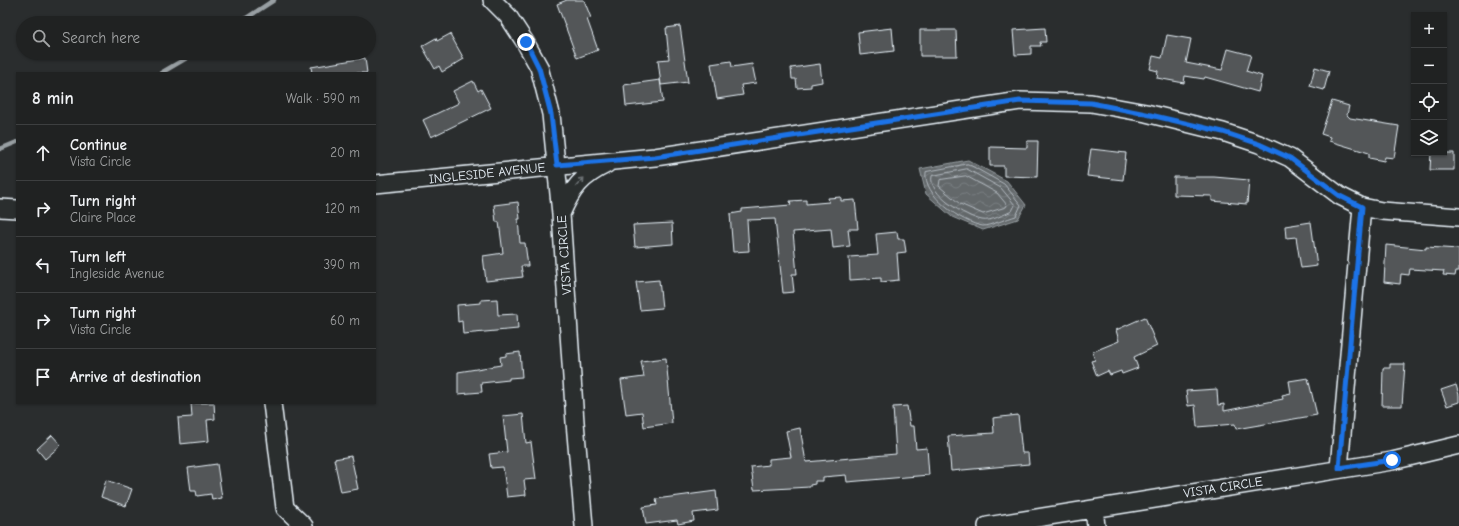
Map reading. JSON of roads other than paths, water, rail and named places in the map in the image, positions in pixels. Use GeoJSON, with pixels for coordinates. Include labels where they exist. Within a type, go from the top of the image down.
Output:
{"type":"FeatureCollection","features":[{"type":"Feature","properties":{"kind":"street","name":"VISTA CIRCLE"},"geometry":{"type":"LineString","coordinates":[[492,0],[508,16],[526,42],[539,68],[551,114],[561,214],[575,422],[584,526]]}},
{"type":"Feature","properties":{"kind":"street","name":"INGLESIDE AVENUE"},"geometry":{"type":"LineString","coordinates":[[376,184],[557,165],[610,162],[725,147],[1020,101],[1091,103],[1215,130],[1259,144],[1290,158],[1340,196],[1362,207],[1382,211],[1459,217]]}},
{"type":"Feature","properties":{"kind":"street"},"geometry":{"type":"LineString","coordinates":[[561,214],[568,196],[589,173],[610,162]]}},
{"type":"Feature","properties":{"kind":"street"},"geometry":{"type":"LineString","coordinates":[[1339,468],[1362,207]]}},
{"type":"Feature","properties":{"kind":"street"},"geometry":{"type":"LineString","coordinates":[[0,208],[16,209]]}},
{"type":"Feature","properties":{"kind":"street"},"geometry":{"type":"LineString","coordinates":[[272,404],[285,508],[304,526]]}},
{"type":"Feature","properties":{"kind":"street","name":"VISTA CIRCLE"},"geometry":{"type":"LineString","coordinates":[[987,526],[1392,460],[1459,445]]}},
{"type":"Feature","properties":{"kind":"street"},"geometry":{"type":"LineString","coordinates":[[1094,509],[1096,526]]}},
{"type":"Feature","properties":{"kind":"water"},"geometry":{"type":"Polygon","coordinates":[[[968,160],[1007,181],[1026,205],[1018,219],[983,230],[952,217],[926,194],[920,169],[968,160]]]}},
{"type":"Feature","properties":{"kind":"waterway"},"geometry":{"type":"LineString","coordinates":[[250,16],[274,0]]}},
{"type":"Feature","properties":{"kind":"waterway"},"geometry":{"type":"LineString","coordinates":[[163,72],[183,60]]}},
{"type":"Feature","properties":{"kind":"waterway"},"geometry":{"type":"LineString","coordinates":[[0,149],[16,142]]}}]}
